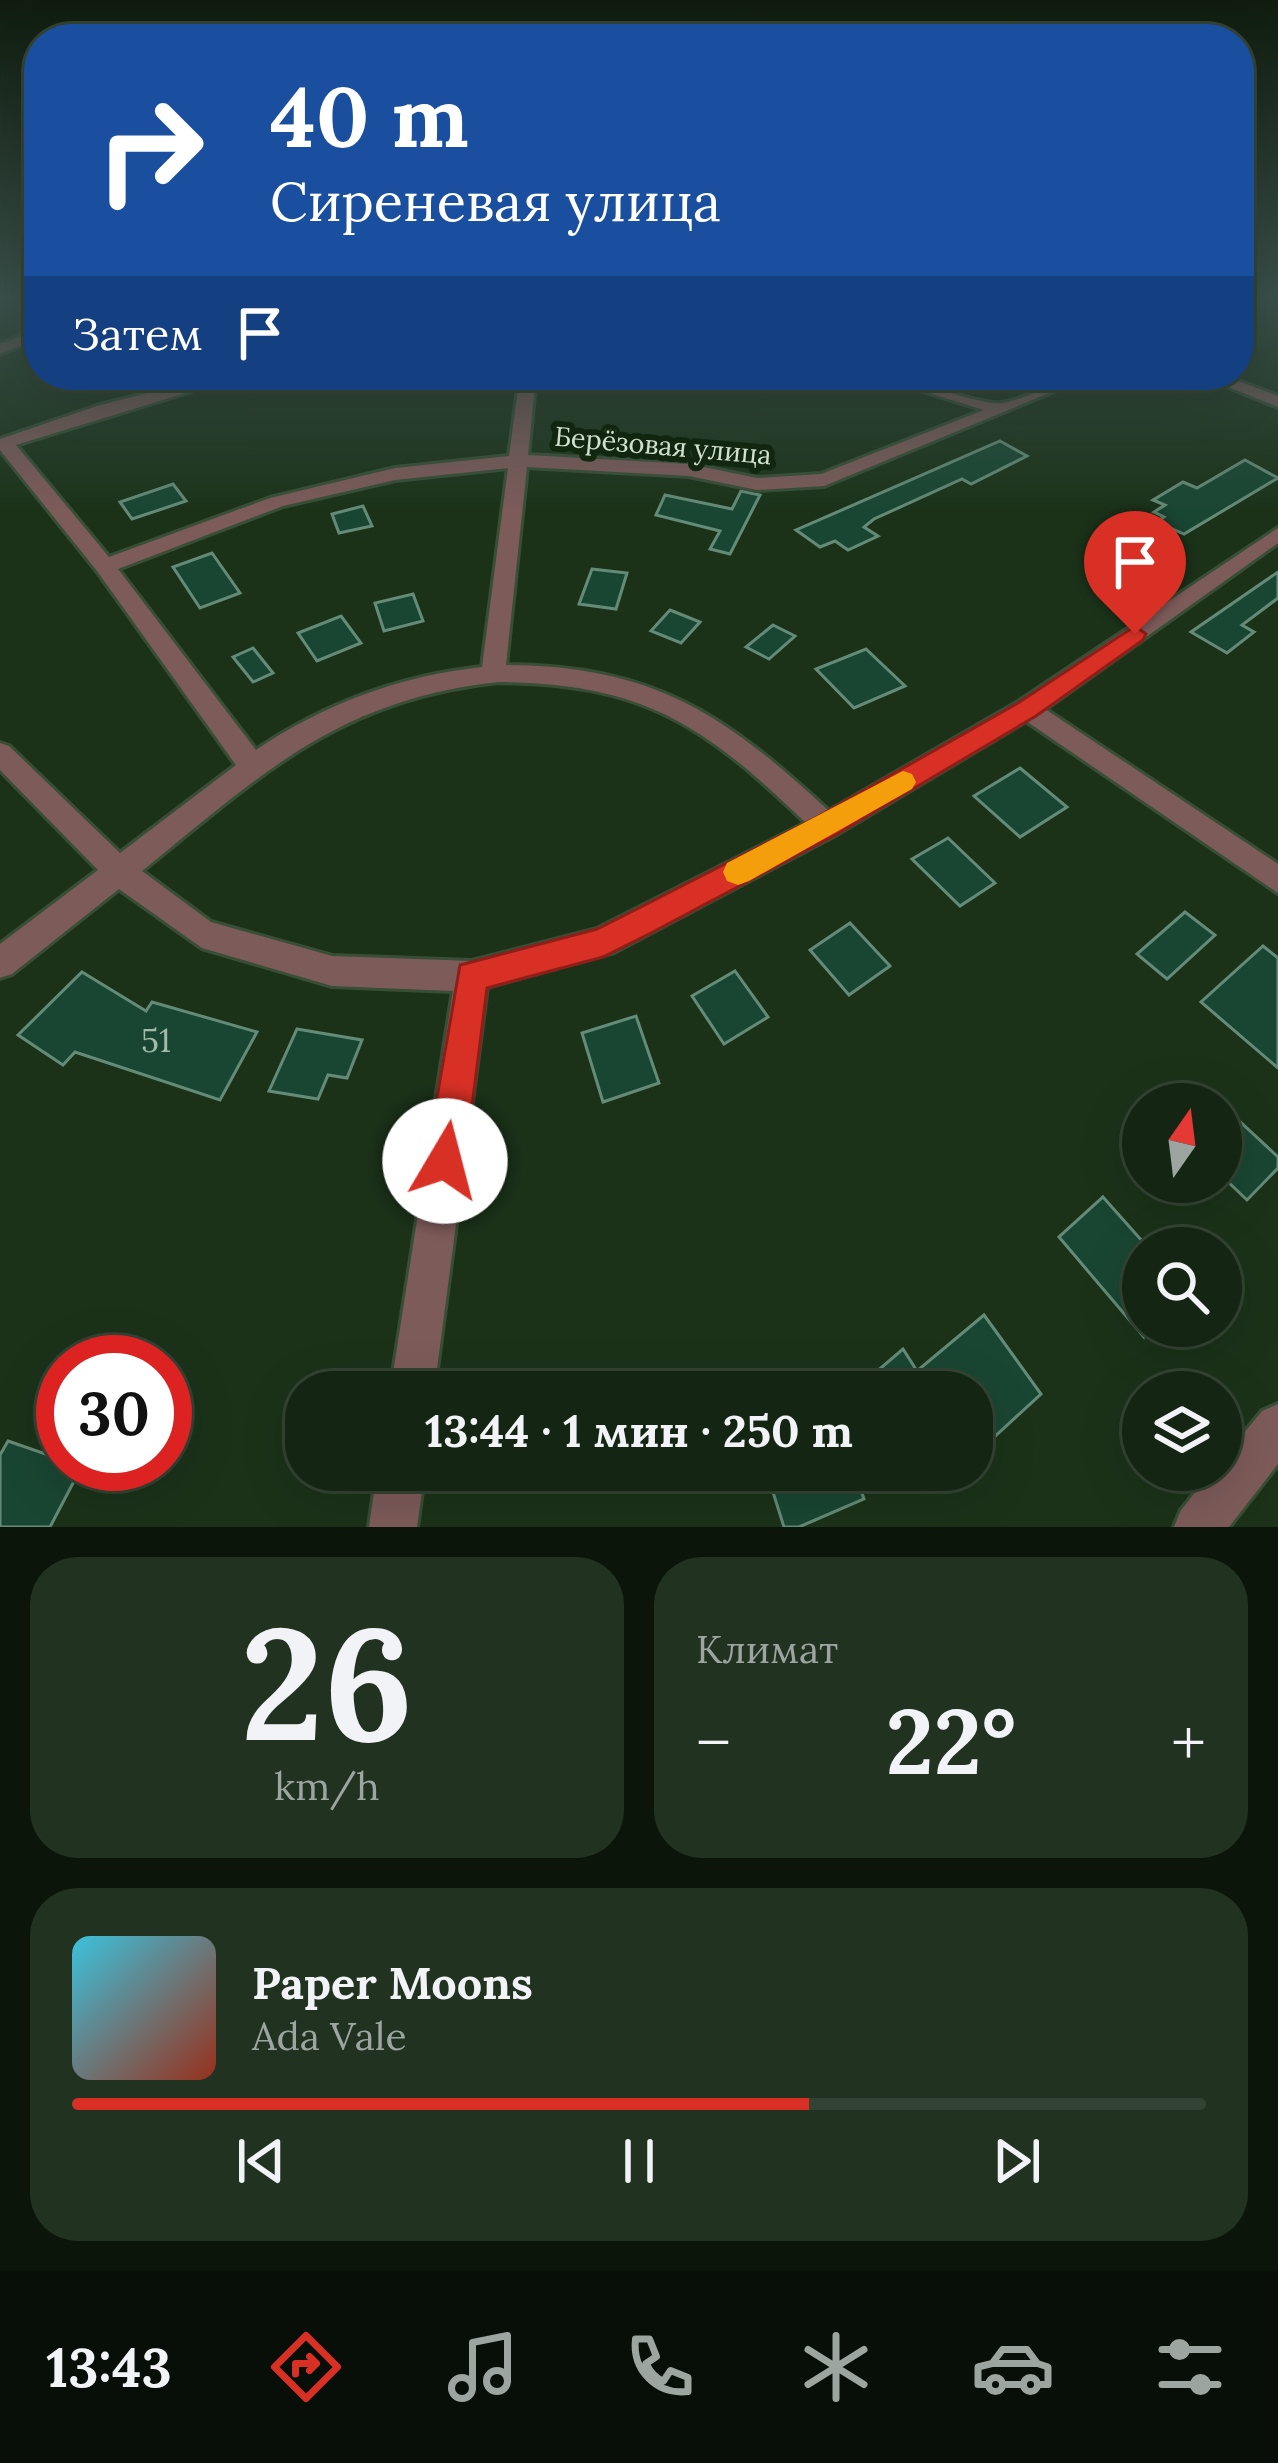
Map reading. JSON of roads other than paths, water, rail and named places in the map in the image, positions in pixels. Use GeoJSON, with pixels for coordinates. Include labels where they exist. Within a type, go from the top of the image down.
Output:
{"type":"FeatureCollection","features":[{"type":"Feature","properties":{"kind":"street"},"geometry":{"type":"LineString","coordinates":[[179,390],[3,444],[105,566],[253,767]]}},
{"type":"Feature","properties":{"kind":"street"},"geometry":{"type":"LineString","coordinates":[[493,674],[526,390]]}},
{"type":"Feature","properties":{"kind":"street"},"geometry":{"type":"LineString","coordinates":[[933,390],[1001,409]]}},
{"type":"Feature","properties":{"kind":"street","name":"Берёзовая улица"},"geometry":{"type":"LineString","coordinates":[[105,566],[277,502],[395,474],[518,461],[668,468],[757,484],[824,480],[1047,390]]}},
{"type":"Feature","properties":{"kind":"street"},"geometry":{"type":"LineString","coordinates":[[1246,390],[1278,402]]}},
{"type":"Feature","properties":{"kind":"street"},"geometry":{"type":"LineString","coordinates":[[0,753],[118,871],[202,934],[332,971],[472,976],[603,942],[827,826],[1027,709],[1278,534]]}},
{"type":"Feature","properties":{"kind":"street"},"geometry":{"type":"LineString","coordinates":[[0,963],[253,767],[315,726],[390,694],[493,674],[548,674],[622,686],[686,712],[746,752],[827,826]]}},
{"type":"Feature","properties":{"kind":"street"},"geometry":{"type":"LineString","coordinates":[[1027,709],[1278,880]]}},
{"type":"Feature","properties":{"kind":"street"},"geometry":{"type":"LineString","coordinates":[[415,1371],[472,976]]}},
{"type":"Feature","properties":{"kind":"street"},"geometry":{"type":"LineString","coordinates":[[1198,1527],[1278,1427]]}},
{"type":"Feature","properties":{"kind":"street"},"geometry":{"type":"LineString","coordinates":[[393,1527],[398,1491]]}}]}
